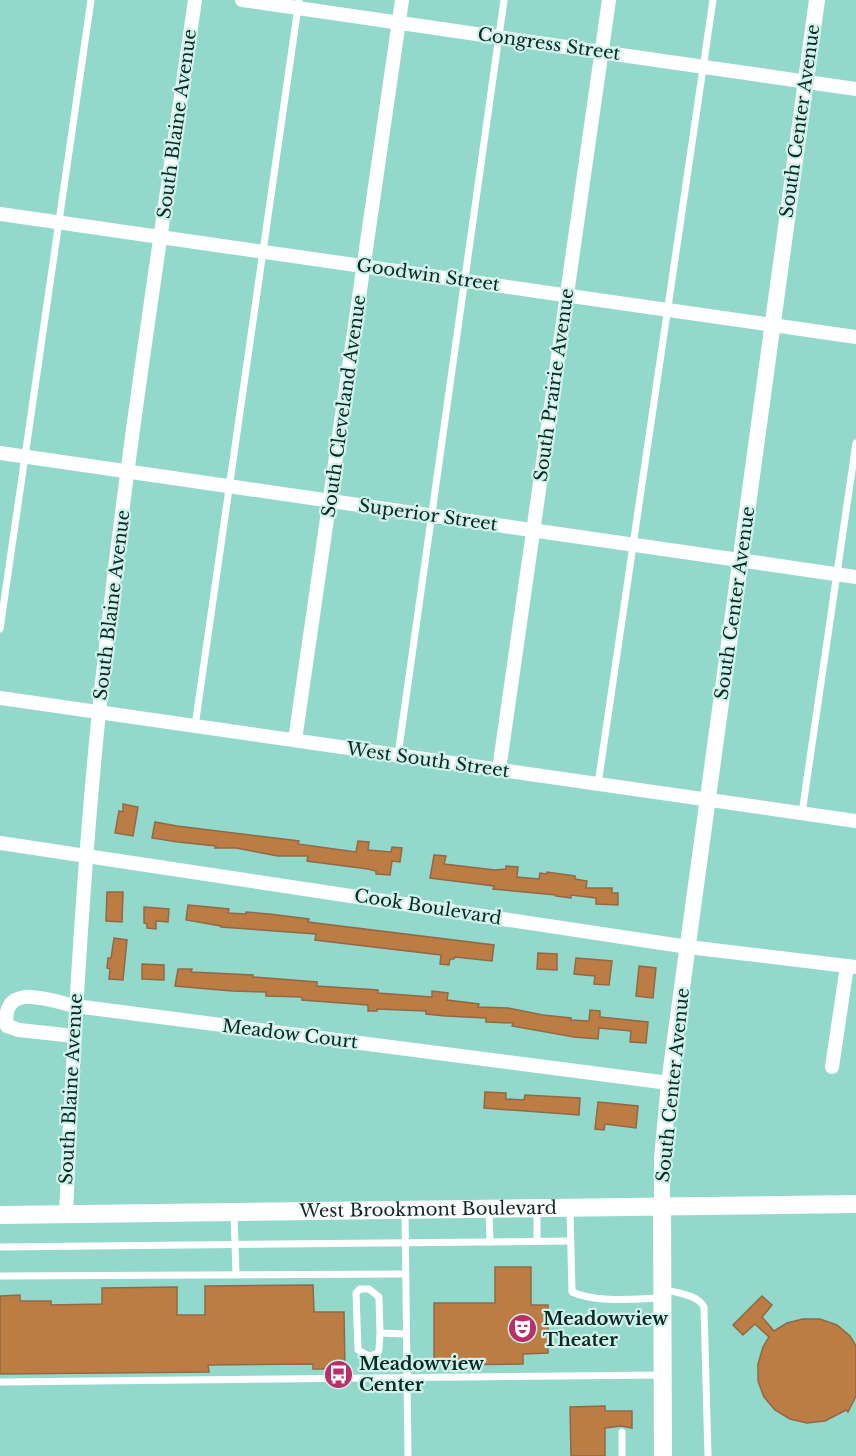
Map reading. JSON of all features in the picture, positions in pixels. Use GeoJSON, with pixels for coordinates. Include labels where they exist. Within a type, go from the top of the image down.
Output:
{"type":"FeatureCollection","features":[{"type":"Feature","properties":{"kind":"main road","name":"West Brookmont Boulevard"},"geometry":{"type":"LineString","coordinates":[[0,1215],[856,1204]]}},
{"type":"Feature","properties":{"kind":"main road"},"geometry":{"type":"LineString","coordinates":[[662,1206],[663,1456]]}},
{"type":"Feature","properties":{"kind":"street","name":"South Blaine Avenue"},"geometry":{"type":"LineString","coordinates":[[66,1214],[75,1006],[85,855],[99,713],[127,472],[195,0]]}},
{"type":"Feature","properties":{"kind":"street","name":"Congress Street"},"geometry":{"type":"LineString","coordinates":[[242,0],[298,4],[399,22],[856,88]]}},
{"type":"Feature","properties":{"kind":"street","name":"South Cleveland Avenue"},"geometry":{"type":"LineString","coordinates":[[296,740],[402,0]]}},
{"type":"Feature","properties":{"kind":"street","name":"South Prairie Avenue"},"geometry":{"type":"LineString","coordinates":[[499,770],[609,0]]}},
{"type":"Feature","properties":{"kind":"street","name":"South Center Avenue"},"geometry":{"type":"LineString","coordinates":[[662,1206],[662,1159],[669,1083],[817,0]]}},
{"type":"Feature","properties":{"kind":"street","name":"Goodwin Street"},"geometry":{"type":"LineString","coordinates":[[0,214],[856,337]]}},
{"type":"Feature","properties":{"kind":"street","name":"Superior Street"},"geometry":{"type":"LineString","coordinates":[[0,453],[856,577]]}},
{"type":"Feature","properties":{"kind":"street","name":"West South Street"},"geometry":{"type":"LineString","coordinates":[[0,698],[856,821]]}},
{"type":"Feature","properties":{"kind":"street","name":"Cook Boulevard"},"geometry":{"type":"LineString","coordinates":[[0,843],[688,947],[851,966]]}},
{"type":"Feature","properties":{"kind":"street"},"geometry":{"type":"LineString","coordinates":[[832,1067],[851,966]]}},
{"type":"Feature","properties":{"kind":"street","name":"Meadow Court"},"geometry":{"type":"LineString","coordinates":[[74,1036],[19,1030],[7,1026],[3,1018],[6,1001],[13,997],[26,996],[75,1006],[669,1083]]}},
{"type":"Feature","properties":{"kind":"lane"},"geometry":{"type":"LineString","coordinates":[[0,629],[91,0]]}},
{"type":"Feature","properties":{"kind":"lane"},"geometry":{"type":"LineString","coordinates":[[398,755],[504,0]]}},
{"type":"Feature","properties":{"kind":"lane"},"geometry":{"type":"LineString","coordinates":[[598,784],[713,0]]}},
{"type":"Feature","properties":{"kind":"lane"},"geometry":{"type":"LineString","coordinates":[[195,726],[298,4]]}},
{"type":"Feature","properties":{"kind":"lane"},"geometry":{"type":"LineString","coordinates":[[802,813],[856,443]]}},
{"type":"Feature","properties":{"kind":"lane"},"geometry":{"type":"LineString","coordinates":[[570,1207],[572,1292],[608,1299],[663,1294],[694,1298],[704,1307],[708,1456]]}},
{"type":"Feature","properties":{"kind":"lane"},"geometry":{"type":"LineString","coordinates":[[489,1208],[490,1242]]}},
{"type":"Feature","properties":{"kind":"lane"},"geometry":{"type":"LineString","coordinates":[[537,1208],[537,1241]]}},
{"type":"Feature","properties":{"kind":"lane"},"geometry":{"type":"LineString","coordinates":[[405,1209],[408,1456]]}},
{"type":"Feature","properties":{"kind":"lane"},"geometry":{"type":"LineString","coordinates":[[234,1212],[236,1274]]}},
{"type":"Feature","properties":{"kind":"lane"},"geometry":{"type":"LineString","coordinates":[[0,1247],[570,1241]]}},
{"type":"Feature","properties":{"kind":"lane"},"geometry":{"type":"LineString","coordinates":[[0,1276],[405,1274]]}},
{"type":"Feature","properties":{"kind":"lane"},"geometry":{"type":"LineString","coordinates":[[360,1289],[369,1289],[379,1297],[380,1334],[377,1354],[369,1356],[358,1350],[356,1293],[360,1289]]}},
{"type":"Feature","properties":{"kind":"lane"},"geometry":{"type":"LineString","coordinates":[[380,1334],[406,1334]]}},
{"type":"Feature","properties":{"kind":"lane"},"geometry":{"type":"LineString","coordinates":[[0,1382],[664,1375]]}},
{"type":"Feature","properties":{"kind":"lane"},"geometry":{"type":"LineString","coordinates":[[622,1432],[622,1456]]}},
{"type":"Feature","properties":{"kind":"building"},"geometry":{"type":"Polygon","coordinates":[[[123,804],[138,807],[133,836],[115,833],[119,811],[123,812],[123,804]]]}},
{"type":"Feature","properties":{"kind":"building"},"geometry":{"type":"Polygon","coordinates":[[[155,822],[299,841],[298,844],[356,852],[358,841],[369,842],[368,850],[391,852],[392,847],[402,848],[400,862],[392,861],[390,875],[376,874],[376,871],[368,869],[307,861],[308,856],[278,856],[236,848],[215,848],[216,846],[152,838],[155,822]]]}},
{"type":"Feature","properties":{"kind":"building"},"geometry":{"type":"Polygon","coordinates":[[[434,855],[446,856],[444,864],[495,870],[506,869],[506,866],[518,867],[517,877],[539,879],[540,873],[547,874],[547,872],[575,876],[575,879],[587,881],[586,888],[612,888],[612,893],[618,893],[618,905],[596,904],[596,898],[571,895],[571,898],[493,889],[494,886],[430,878],[434,855]]]}},
{"type":"Feature","properties":{"kind":"building"},"geometry":{"type":"Polygon","coordinates":[[[107,892],[123,892],[122,922],[106,921],[107,892]]]}},
{"type":"Feature","properties":{"kind":"building"},"geometry":{"type":"Polygon","coordinates":[[[188,905],[229,909],[228,913],[269,914],[309,919],[308,922],[494,945],[492,961],[455,957],[450,959],[449,965],[440,964],[441,955],[315,940],[316,934],[221,927],[186,920],[188,905]]]}},
{"type":"Feature","properties":{"kind":"building"},"geometry":{"type":"Polygon","coordinates":[[[144,907],[169,909],[168,922],[156,921],[156,929],[147,928],[147,924],[144,923],[144,907]]]}},
{"type":"Feature","properties":{"kind":"building"},"geometry":{"type":"Polygon","coordinates":[[[114,938],[127,940],[123,980],[109,979],[108,958],[111,958],[114,938]]]}},
{"type":"Feature","properties":{"kind":"building"},"geometry":{"type":"Polygon","coordinates":[[[538,953],[557,954],[557,970],[537,969],[538,953]]]}},
{"type":"Feature","properties":{"kind":"building"},"geometry":{"type":"Polygon","coordinates":[[[576,958],[612,961],[609,985],[594,984],[595,976],[574,974],[576,958]]]}},
{"type":"Feature","properties":{"kind":"building"},"geometry":{"type":"Polygon","coordinates":[[[142,964],[164,965],[164,980],[142,979],[142,964]]]}},
{"type":"Feature","properties":{"kind":"building"},"geometry":{"type":"Polygon","coordinates":[[[639,966],[656,968],[653,998],[636,996],[639,966]]]}},
{"type":"Feature","properties":{"kind":"building"},"geometry":{"type":"Polygon","coordinates":[[[178,969],[317,982],[317,986],[378,990],[378,993],[432,997],[432,991],[448,993],[447,1000],[479,1004],[478,1007],[508,1008],[571,1018],[571,1020],[589,1021],[590,1010],[600,1011],[600,1017],[648,1022],[646,1043],[630,1042],[631,1031],[599,1028],[598,1039],[574,1037],[512,1026],[513,1023],[486,1022],[486,1018],[426,1014],[426,1011],[377,1009],[377,1011],[368,1011],[368,1005],[302,1000],[302,997],[266,996],[266,992],[175,986],[178,969]]]}},
{"type":"Feature","properties":{"kind":"building"},"geometry":{"type":"Polygon","coordinates":[[[485,1092],[506,1093],[506,1099],[524,1100],[525,1095],[580,1098],[579,1115],[484,1108],[485,1092]]]}},
{"type":"Feature","properties":{"kind":"building"},"geometry":{"type":"Polygon","coordinates":[[[598,1102],[638,1106],[636,1128],[605,1124],[604,1130],[595,1129],[598,1102]]]}},
{"type":"Feature","properties":{"kind":"building"},"geometry":{"type":"Polygon","coordinates":[[[495,1267],[531,1267],[531,1305],[548,1305],[548,1353],[523,1354],[523,1364],[434,1365],[434,1303],[495,1303],[495,1267]]]}},
{"type":"Feature","properties":{"kind":"building"},"geometry":{"type":"Polygon","coordinates":[[[313,1285],[314,1312],[344,1312],[345,1369],[313,1369],[313,1364],[208,1365],[209,1372],[0,1374],[0,1296],[20,1295],[20,1301],[51,1301],[51,1305],[102,1304],[102,1288],[177,1287],[177,1315],[205,1315],[205,1286],[313,1285]]]}},
{"type":"Feature","properties":{"kind":"building"},"geometry":{"type":"Polygon","coordinates":[[[762,1296],[772,1305],[762,1317],[774,1331],[787,1323],[803,1319],[820,1319],[837,1325],[850,1336],[856,1346],[856,1396],[848,1412],[846,1410],[825,1421],[807,1423],[790,1419],[775,1410],[764,1397],[758,1381],[758,1364],[769,1337],[755,1324],[743,1335],[733,1325],[762,1296]]]}},
{"type":"Feature","properties":{"kind":"building"},"geometry":{"type":"Polygon","coordinates":[[[605,1406],[605,1411],[632,1411],[632,1428],[621,1426],[605,1428],[605,1456],[571,1456],[570,1407],[605,1406]]]}},
{"type":"Feature","properties":{"kind":"place","name":"Meadowview Theater"},"geometry":{"type":"Point","coordinates":[522,1329]}},
{"type":"Feature","properties":{"kind":"place","name":"Meadowview Center"},"geometry":{"type":"Point","coordinates":[338,1374]}}]}
